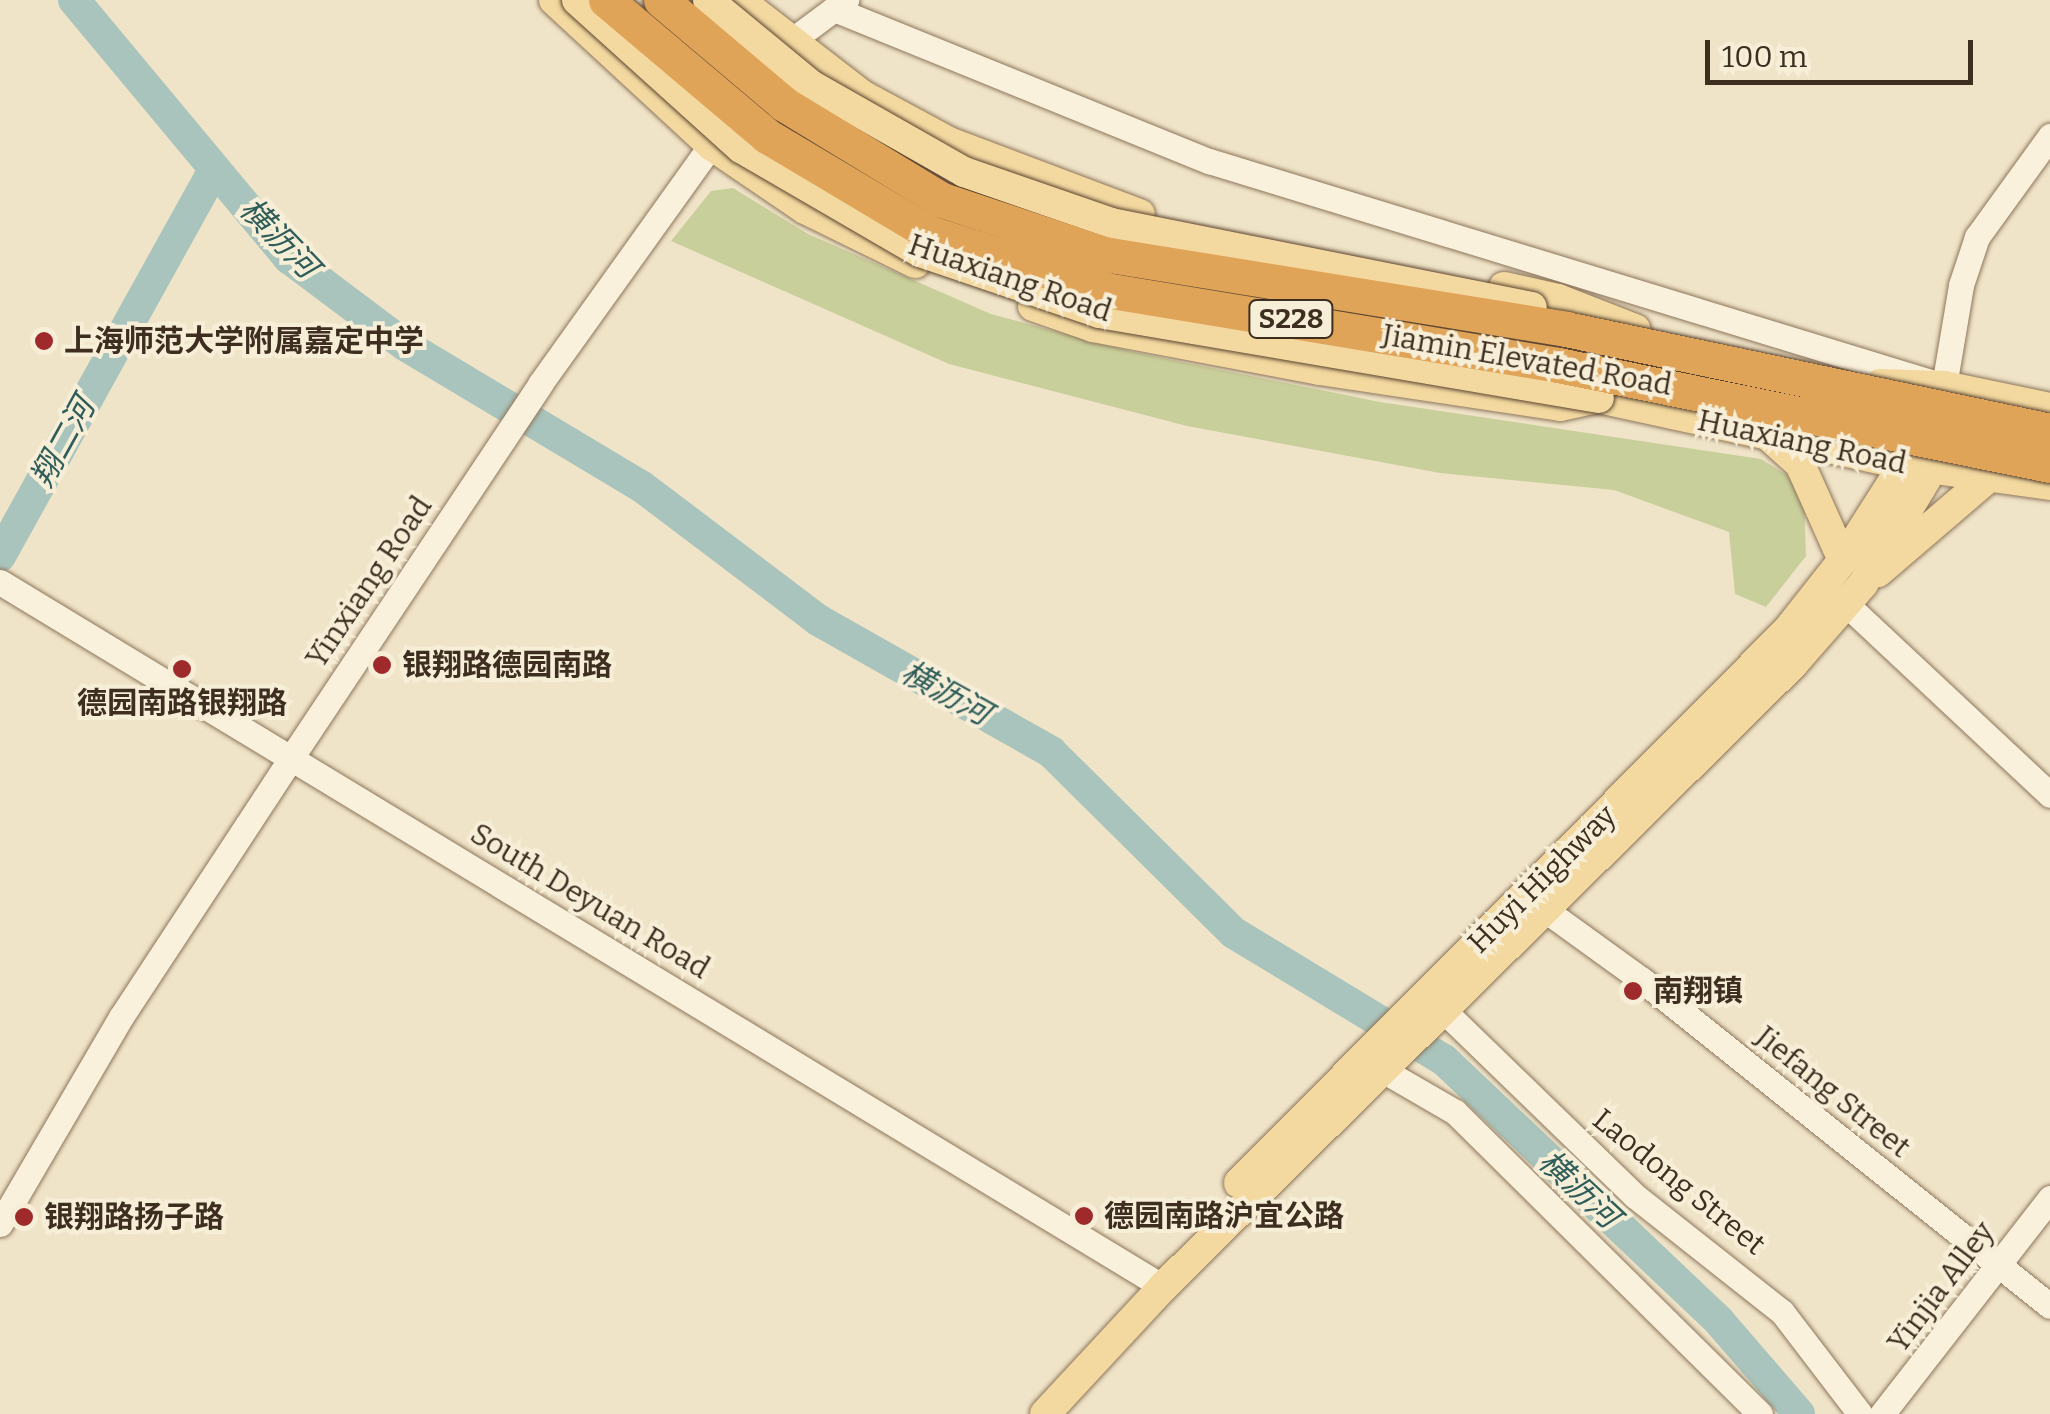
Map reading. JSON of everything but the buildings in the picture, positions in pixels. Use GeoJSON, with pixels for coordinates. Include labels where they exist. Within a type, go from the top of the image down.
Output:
{"type":"FeatureCollection","features":[{"type":"Feature","properties":{"kind":"highway","name":"Jiamin Elevated Road"},"geometry":{"type":"LineString","coordinates":[[606,0],[767,136],[930,233],[1089,285],[1558,365],[2050,465]]}},
{"type":"Feature","properties":{"kind":"highway","name":"Jiamin Elevated Road"},"geometry":{"type":"LineString","coordinates":[[661,0],[784,104],[942,200],[1104,254],[1566,329],[2050,432]]}},
{"type":"Feature","properties":{"kind":"main road"},"geometry":{"type":"LineString","coordinates":[[554,0],[711,145],[805,209],[918,265],[1094,327],[1560,406],[1599,398]]}},
{"type":"Feature","properties":{"kind":"main road","name":"Huaxiang Road"},"geometry":{"type":"LineString","coordinates":[[577,0],[741,148],[920,252],[1099,313],[1599,398],[1918,467]]}},
{"type":"Feature","properties":{"kind":"main road"},"geometry":{"type":"LineString","coordinates":[[708,0],[811,85],[964,172],[1111,223],[1609,323],[1884,385],[1944,386],[2050,408]]}},
{"type":"Feature","properties":{"kind":"main road"},"geometry":{"type":"LineString","coordinates":[[739,0],[862,96],[949,142],[1113,208],[1558,299],[1609,323]]}},
{"type":"Feature","properties":{"kind":"main road","name":"Huyi Highway"},"geometry":{"type":"LineString","coordinates":[[1535,903],[1855,594],[1918,467],[1944,386]]}},
{"type":"Feature","properties":{"kind":"main road"},"geometry":{"type":"LineString","coordinates":[[1918,467],[1983,395]]}},
{"type":"Feature","properties":{"kind":"main road"},"geometry":{"type":"LineString","coordinates":[[1767,434],[1800,464],[1843,560]]}},
{"type":"Feature","properties":{"kind":"main road"},"geometry":{"type":"LineString","coordinates":[[1918,467],[2050,485]]}},
{"type":"Feature","properties":{"kind":"main road","name":"Huyi Highway"},"geometry":{"type":"LineString","coordinates":[[1020,1414],[1428,1014],[1535,903],[1787,631],[1918,467]]}},
{"type":"Feature","properties":{"kind":"main road"},"geometry":{"type":"LineString","coordinates":[[1855,594],[1990,477]]}},
{"type":"Feature","properties":{"kind":"main road","name":"Huyi Highway"},"geometry":{"type":"LineString","coordinates":[[1045,1414],[1154,1282]]}},
{"type":"Feature","properties":{"kind":"street","name":"Yinxiang Road"},"geometry":{"type":"LineString","coordinates":[[0,1224],[121,1017],[540,384],[788,38],[840,5]]}},
{"type":"Feature","properties":{"kind":"street"},"geometry":{"type":"LineString","coordinates":[[840,5],[1209,161],[1944,386],[1961,285],[1977,237],[2050,136]]}},
{"type":"Feature","properties":{"kind":"street","name":"South Deyuan Road"},"geometry":{"type":"LineString","coordinates":[[0,582],[1154,1282]]}},
{"type":"Feature","properties":{"kind":"street"},"geometry":{"type":"LineString","coordinates":[[1855,594],[2050,795]]}},
{"type":"Feature","properties":{"kind":"street","name":"Jiefang Street"},"geometry":{"type":"LineString","coordinates":[[1535,903],[1642,980],[2050,1306]]}},
{"type":"Feature","properties":{"kind":"street","name":"Laodong Street"},"geometry":{"type":"LineString","coordinates":[[1428,1014],[1610,1174],[1782,1312],[1860,1414]]}},
{"type":"Feature","properties":{"kind":"street"},"geometry":{"type":"LineString","coordinates":[[1380,1057],[1455,1112],[1760,1414]]}},
{"type":"Feature","properties":{"kind":"street","name":"Yinjia Alley"},"geometry":{"type":"LineString","coordinates":[[1882,1414],[2050,1198]]}},
{"type":"Feature","properties":{"kind":"green space"},"geometry":{"type":"Polygon","coordinates":[[[733,188],[808,234],[991,314],[1133,352],[1380,402],[1761,459],[1787,475],[1804,499],[1806,556],[1766,607],[1735,594],[1729,532],[1614,490],[1440,473],[1187,426],[949,364],[671,241],[711,191],[733,188]]]}},
{"type":"Feature","properties":{"kind":"waterway","name":"横沥河"},"geometry":{"type":"LineString","coordinates":[[74,0],[289,258],[405,345],[641,486],[818,620],[1051,752],[1234,933],[1444,1060],[1718,1320],[1799,1414]]}},
{"type":"Feature","properties":{"kind":"waterway","name":"翔二河"},"geometry":{"type":"LineString","coordinates":[[0,556],[213,171]]}},
{"type":"Feature","properties":{"kind":"place","name":"上海师范大学附属嘉定中学"},"geometry":{"type":"Point","coordinates":[44,341]}},
{"type":"Feature","properties":{"kind":"place","name":"银翔路德园南路"},"geometry":{"type":"Point","coordinates":[382,665]}},
{"type":"Feature","properties":{"kind":"place","name":"德园南路银翔路"},"geometry":{"type":"Point","coordinates":[182,669]}},
{"type":"Feature","properties":{"kind":"place","name":"南翔镇"},"geometry":{"type":"Point","coordinates":[1633,991]}},
{"type":"Feature","properties":{"kind":"place","name":"德园南路沪宜公路"},"geometry":{"type":"Point","coordinates":[1084,1216]}},
{"type":"Feature","properties":{"kind":"place","name":"银翔路扬子路"},"geometry":{"type":"Point","coordinates":[24,1217]}}]}
